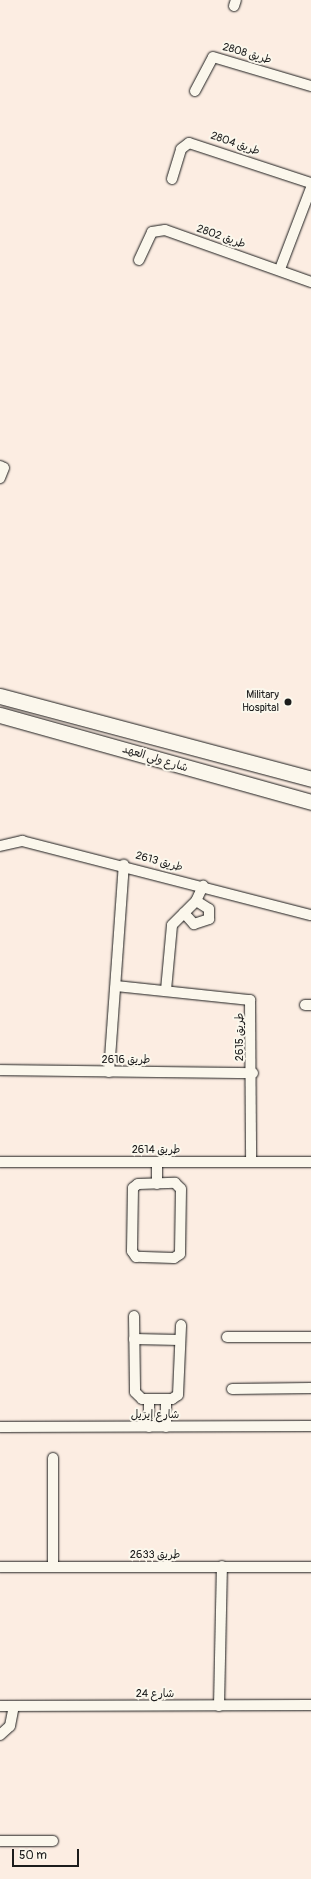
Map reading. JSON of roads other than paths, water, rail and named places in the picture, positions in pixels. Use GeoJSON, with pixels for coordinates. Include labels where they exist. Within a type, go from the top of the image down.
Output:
{"type":"FeatureCollection","features":[{"type":"Feature","properties":{"kind":"main road","name":"شارع ولي العهد"},"geometry":{"type":"LineString","coordinates":[[0,696],[311,779]]}},
{"type":"Feature","properties":{"kind":"main road","name":"شارع ولي العهد"},"geometry":{"type":"LineString","coordinates":[[0,715],[311,802]]}},
{"type":"Feature","properties":{"kind":"street","name":"طريق 2808"},"geometry":{"type":"LineString","coordinates":[[195,91],[213,57],[311,86]]}},
{"type":"Feature","properties":{"kind":"street","name":"طريق 2804"},"geometry":{"type":"LineString","coordinates":[[172,179],[181,149],[188,143],[311,183]]}},
{"type":"Feature","properties":{"kind":"street"},"geometry":{"type":"LineString","coordinates":[[280,269],[311,188]]}},
{"type":"Feature","properties":{"kind":"street","name":"طريق 2802"},"geometry":{"type":"LineString","coordinates":[[139,260],[152,232],[165,230],[280,269],[311,282]]}},
{"type":"Feature","properties":{"kind":"street"},"geometry":{"type":"LineString","coordinates":[[0,478],[2,467]]}},
{"type":"Feature","properties":{"kind":"street","name":"طريق 2613"},"geometry":{"type":"LineString","coordinates":[[0,846],[22,841],[124,865],[311,915]]}},
{"type":"Feature","properties":{"kind":"street"},"geometry":{"type":"LineString","coordinates":[[110,1072],[124,865]]}},
{"type":"Feature","properties":{"kind":"street"},"geometry":{"type":"LineString","coordinates":[[166,990],[168,935],[172,925],[196,901],[203,886]]}},
{"type":"Feature","properties":{"kind":"street"},"geometry":{"type":"LineString","coordinates":[[184,913],[194,924],[209,919],[209,909],[196,901]]}},
{"type":"Feature","properties":{"kind":"street","name":"طريق 2615"},"geometry":{"type":"LineString","coordinates":[[116,986],[166,990],[250,1000],[253,1073],[251,1162]]}},
{"type":"Feature","properties":{"kind":"street","name":"طريق 2616"},"geometry":{"type":"LineString","coordinates":[[0,1070],[253,1073]]}},
{"type":"Feature","properties":{"kind":"street","name":"طريق 2614"},"geometry":{"type":"LineString","coordinates":[[0,1162],[311,1162]]}},
{"type":"Feature","properties":{"kind":"street"},"geometry":{"type":"LineString","coordinates":[[157,1162],[157,1184]]}},
{"type":"Feature","properties":{"kind":"street"},"geometry":{"type":"LineString","coordinates":[[175,1183],[180,1187],[180,1254],[174,1258],[136,1257],[132,1251],[133,1188],[138,1184],[157,1184],[175,1183]]}},
{"type":"Feature","properties":{"kind":"street"},"geometry":{"type":"LineString","coordinates":[[134,1316],[135,1394],[149,1400],[166,1400],[178,1395],[181,1325]]}},
{"type":"Feature","properties":{"kind":"street"},"geometry":{"type":"LineString","coordinates":[[227,1337],[311,1337]]}},
{"type":"Feature","properties":{"kind":"street"},"geometry":{"type":"LineString","coordinates":[[134,1339],[180,1340]]}},
{"type":"Feature","properties":{"kind":"street"},"geometry":{"type":"LineString","coordinates":[[232,1389],[311,1388]]}},
{"type":"Feature","properties":{"kind":"street"},"geometry":{"type":"LineString","coordinates":[[149,1400],[149,1427]]}},
{"type":"Feature","properties":{"kind":"street"},"geometry":{"type":"LineString","coordinates":[[166,1400],[166,1427]]}},
{"type":"Feature","properties":{"kind":"street","name":"شارع إيزيل"},"geometry":{"type":"LineString","coordinates":[[0,1427],[311,1426]]}},
{"type":"Feature","properties":{"kind":"street"},"geometry":{"type":"LineString","coordinates":[[53,1458],[53,1567]]}},
{"type":"Feature","properties":{"kind":"street"},"geometry":{"type":"LineString","coordinates":[[220,1706],[222,1566]]}},
{"type":"Feature","properties":{"kind":"street","name":"طريق 2633"},"geometry":{"type":"LineString","coordinates":[[0,1567],[311,1567]]}},
{"type":"Feature","properties":{"kind":"street","name":"شارع 24"},"geometry":{"type":"LineString","coordinates":[[0,1706],[311,1705]]}},
{"type":"Feature","properties":{"kind":"street"},"geometry":{"type":"LineString","coordinates":[[0,1735],[10,1726],[14,1706]]}},
{"type":"Feature","properties":{"kind":"street"},"geometry":{"type":"LineString","coordinates":[[0,1841],[53,1841]]}},
{"type":"Feature","properties":{"kind":"place","name":"Military Hospital"},"geometry":{"type":"Point","coordinates":[288,702]}}]}
